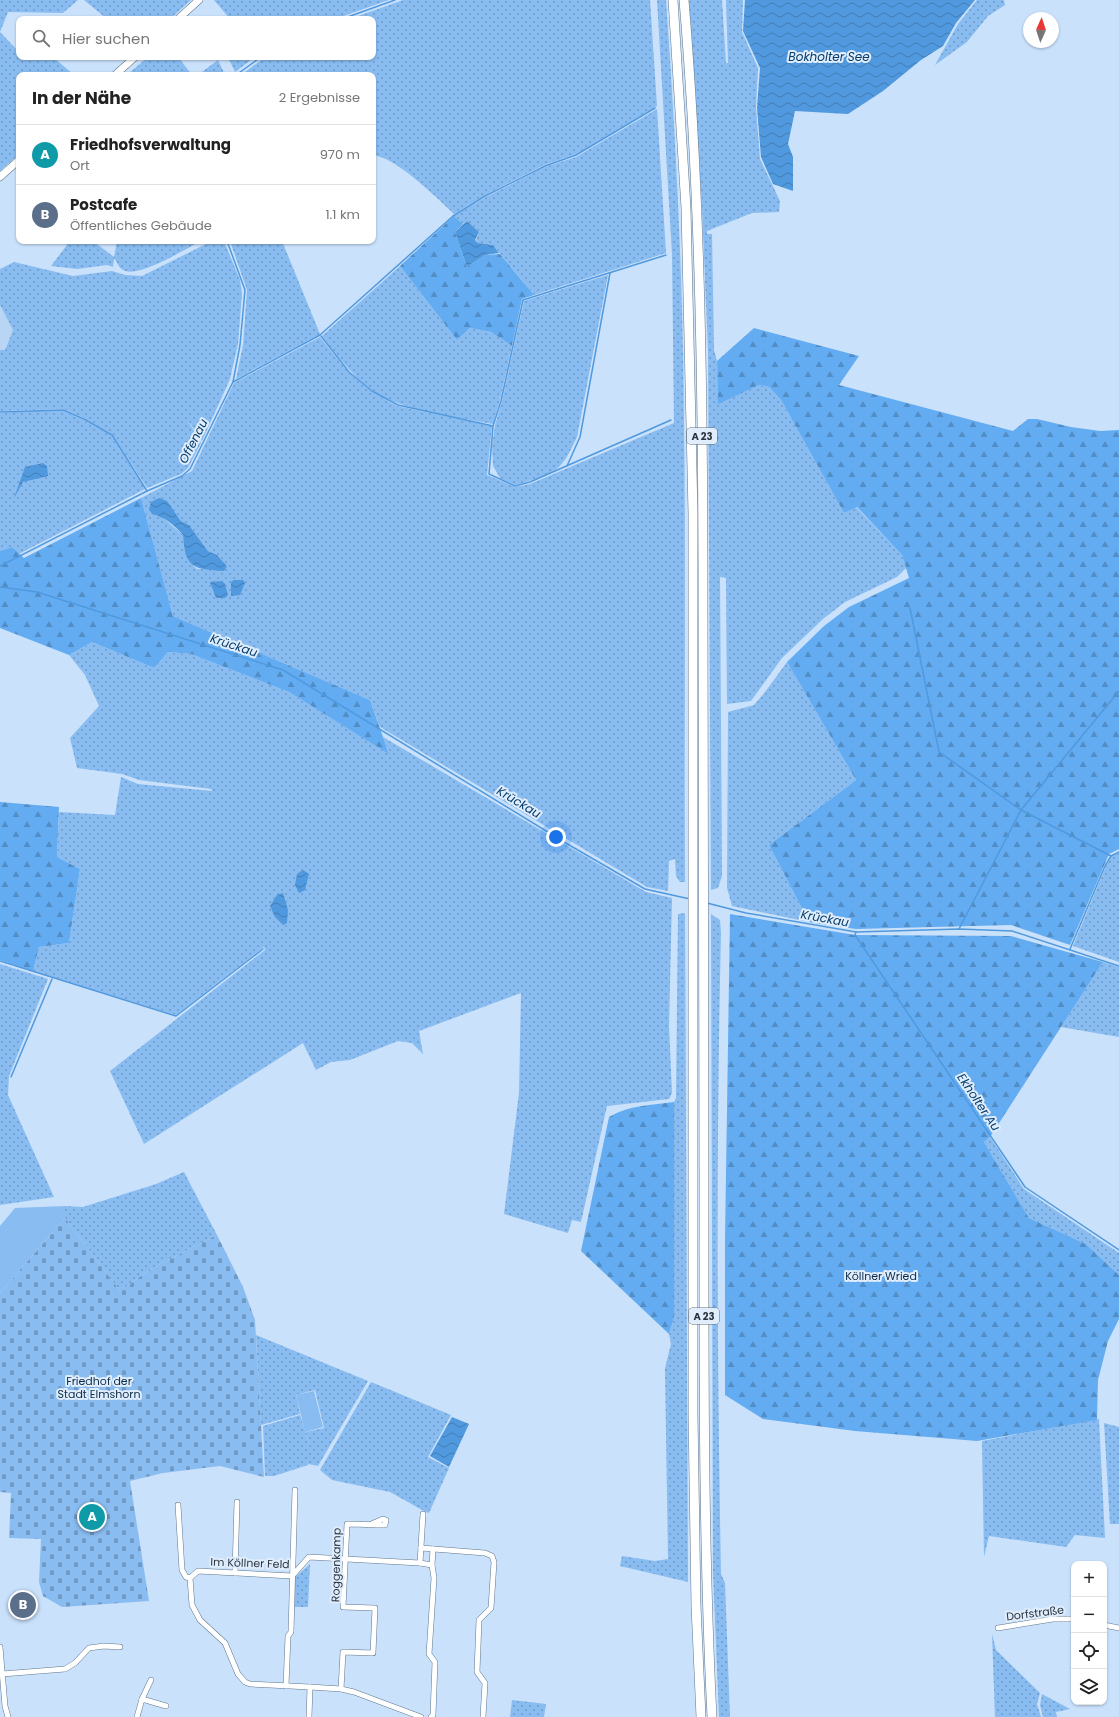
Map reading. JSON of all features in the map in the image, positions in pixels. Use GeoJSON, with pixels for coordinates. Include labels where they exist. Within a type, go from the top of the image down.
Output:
{"type":"FeatureCollection","features":[{"type":"Feature","properties":{"kind":"highway","name":"A 23"},"geometry":{"type":"LineString","coordinates":[[673,0],[686,224],[693,513],[693,1414],[696,1606],[701,1717]]}},
{"type":"Feature","properties":{"kind":"highway","name":"A 23"},"geometry":{"type":"LineString","coordinates":[[684,0],[696,207],[701,359],[704,873],[703,1414],[707,1606],[712,1717]]}},
{"type":"Feature","properties":{"kind":"main road"},"geometry":{"type":"LineString","coordinates":[[181,16],[199,0]]}},
{"type":"Feature","properties":{"kind":"main road"},"geometry":{"type":"LineString","coordinates":[[118,72],[132,60]]}},
{"type":"Feature","properties":{"kind":"main road"},"geometry":{"type":"LineString","coordinates":[[0,177],[16,163]]}},
{"type":"Feature","properties":{"kind":"street"},"geometry":{"type":"LineString","coordinates":[[286,1686],[288,1636],[291,1632],[295,1490]]}},
{"type":"Feature","properties":{"kind":"street"},"geometry":{"type":"LineString","coordinates":[[235,1573],[237,1502]]}},
{"type":"Feature","properties":{"kind":"street"},"geometry":{"type":"LineString","coordinates":[[178,1504],[182,1570],[186,1577],[190,1578],[192,1605],[200,1620],[225,1643],[240,1678],[250,1684],[341,1689],[372,1698],[421,1717]]}},
{"type":"Feature","properties":{"kind":"street"},"geometry":{"type":"LineString","coordinates":[[420,1563],[423,1514]]}},
{"type":"Feature","properties":{"kind":"street","name":"Roggenkamp"},"geometry":{"type":"LineString","coordinates":[[341,1689],[343,1652],[373,1653],[375,1608],[343,1606],[347,1524],[369,1525]]}},
{"type":"Feature","properties":{"kind":"street"},"geometry":{"type":"LineString","coordinates":[[421,1548],[485,1553],[492,1556],[494,1562],[491,1608],[479,1620],[477,1672],[486,1683],[483,1717]]}},
{"type":"Feature","properties":{"kind":"street"},"geometry":{"type":"LineString","coordinates":[[431,1717],[433,1715],[435,1662],[429,1654],[434,1578],[432,1565],[433,1549]]}},
{"type":"Feature","properties":{"kind":"street","name":"Im Köllner Feld"},"geometry":{"type":"LineString","coordinates":[[190,1578],[198,1571],[292,1576],[309,1557],[420,1563],[432,1565]]}},
{"type":"Feature","properties":{"kind":"street","name":"Dorfstraße"},"geometry":{"type":"LineString","coordinates":[[998,1628],[1053,1619],[1071,1619]]}},
{"type":"Feature","properties":{"kind":"street"},"geometry":{"type":"LineString","coordinates":[[1107,1625],[1119,1628]]}},
{"type":"Feature","properties":{"kind":"street"},"geometry":{"type":"LineString","coordinates":[[2,1674],[65,1669],[75,1663],[89,1648],[104,1646],[120,1647]]}},
{"type":"Feature","properties":{"kind":"street"},"geometry":{"type":"LineString","coordinates":[[0,1647],[8,1717]]}},
{"type":"Feature","properties":{"kind":"street"},"geometry":{"type":"LineString","coordinates":[[137,1717],[142,1699],[151,1680]]}},
{"type":"Feature","properties":{"kind":"street"},"geometry":{"type":"LineString","coordinates":[[309,1717],[310,1687]]}},
{"type":"Feature","properties":{"kind":"street"},"geometry":{"type":"LineString","coordinates":[[142,1699],[166,1706]]}},
{"type":"Feature","properties":{"kind":"shaded area"},"geometry":{"type":"Polygon","coordinates":[[[0,305],[13,330],[5,350],[0,350],[0,305]]]}},
{"type":"Feature","properties":{"kind":"green space"},"geometry":{"type":"Polygon","coordinates":[[[0,0],[78,0],[63,13],[8,12],[0,32],[0,0]]]}},
{"type":"Feature","properties":{"kind":"green space"},"geometry":{"type":"Polygon","coordinates":[[[84,0],[191,0],[173,16],[103,16],[84,0]]]}},
{"type":"Feature","properties":{"kind":"green space"},"geometry":{"type":"Polygon","coordinates":[[[214,0],[389,0],[344,16],[227,16],[214,0]]]}},
{"type":"Feature","properties":{"kind":"green space"},"geometry":{"type":"Polygon","coordinates":[[[403,0],[650,0],[657,106],[576,154],[544,165],[485,195],[454,214],[416,179],[393,163],[376,156],[376,72],[245,72],[261,60],[376,60],[376,16],[358,16],[403,0]]]}},
{"type":"Feature","properties":{"kind":"green space"},"geometry":{"type":"Polygon","coordinates":[[[657,0],[666,0],[670,53],[681,263],[684,421],[685,882],[680,882],[676,876],[675,859],[669,861],[668,891],[647,887],[380,727],[370,700],[173,616],[141,498],[192,471],[234,383],[320,337],[348,372],[371,391],[397,406],[492,426],[487,475],[515,487],[530,484],[674,423],[672,254],[657,0]],[[175,512],[161,516],[183,535],[186,554],[193,566],[197,569],[227,566],[217,555],[208,551],[189,525],[181,521],[175,512]]]}},
{"type":"Feature","properties":{"kind":"green space"},"geometry":{"type":"Polygon","coordinates":[[[689,0],[722,0],[726,63],[728,63],[726,0],[743,0],[742,32],[758,68],[756,108],[760,159],[780,201],[779,212],[752,213],[707,231],[707,234],[712,234],[714,350],[717,361],[718,403],[759,385],[769,387],[781,400],[844,513],[856,507],[902,555],[906,568],[897,577],[845,602],[823,619],[782,658],[751,701],[727,704],[726,578],[720,577],[722,876],[718,888],[711,890],[708,351],[702,208],[689,0]]]}},
{"type":"Feature","properties":{"kind":"green space"},"geometry":{"type":"Polygon","coordinates":[[[977,0],[1004,0],[1005,5],[988,16],[967,42],[935,65],[958,24],[977,0]]]}},
{"type":"Feature","properties":{"kind":"green space"},"geometry":{"type":"Polygon","coordinates":[[[0,32],[16,49],[16,60],[56,60],[70,72],[16,72],[16,157],[0,171],[0,32]]]}},
{"type":"Feature","properties":{"kind":"green space"},"geometry":{"type":"Polygon","coordinates":[[[144,60],[180,60],[190,72],[130,72],[144,60]]]}},
{"type":"Feature","properties":{"kind":"green space"},"geometry":{"type":"Polygon","coordinates":[[[218,60],[224,72],[202,72],[218,60]]]}},
{"type":"Feature","properties":{"kind":"green space"},"geometry":{"type":"Polygon","coordinates":[[[229,60],[251,60],[235,72],[229,60]]]}},
{"type":"Feature","properties":{"kind":"green space"},"geometry":{"type":"Polygon","coordinates":[[[657,109],[666,253],[534,295],[493,245],[478,243],[476,240],[479,232],[467,221],[463,224],[454,216],[486,197],[545,167],[576,157],[657,109]]]}},
{"type":"Feature","properties":{"kind":"green space"},"geometry":{"type":"Polygon","coordinates":[[[454,216],[463,224],[455,232],[467,267],[485,255],[500,254],[534,295],[522,299],[512,346],[491,332],[470,328],[457,340],[400,266],[454,216]]]}},
{"type":"Feature","properties":{"kind":"green space"},"geometry":{"type":"Polygon","coordinates":[[[66,244],[97,244],[114,257],[116,244],[195,244],[162,262],[130,272],[123,270],[114,258],[113,267],[107,265],[77,269],[51,266],[67,245],[66,244]]]}},
{"type":"Feature","properties":{"kind":"green space"},"geometry":{"type":"Polygon","coordinates":[[[206,244],[225,244],[240,280],[242,294],[238,344],[230,379],[202,441],[187,419],[201,443],[188,468],[181,474],[147,488],[112,434],[86,419],[63,409],[0,411],[0,350],[5,350],[13,330],[0,305],[0,269],[14,262],[73,276],[112,271],[125,275],[142,276],[206,244]]]}},
{"type":"Feature","properties":{"kind":"green space"},"geometry":{"type":"Polygon","coordinates":[[[231,244],[283,244],[320,334],[236,379],[243,345],[247,290],[231,244]]]}},
{"type":"Feature","properties":{"kind":"green space"},"geometry":{"type":"Polygon","coordinates":[[[400,266],[457,340],[470,328],[491,332],[512,346],[493,424],[446,416],[414,408],[384,397],[357,378],[322,336],[400,266]]]}},
{"type":"Feature","properties":{"kind":"green space"},"geometry":{"type":"Polygon","coordinates":[[[608,275],[577,437],[569,453],[559,467],[538,478],[515,485],[500,478],[493,466],[492,446],[495,425],[502,401],[524,301],[608,275]]]}},
{"type":"Feature","properties":{"kind":"green space"},"geometry":{"type":"Polygon","coordinates":[[[754,328],[859,356],[839,385],[1013,431],[1028,419],[1037,419],[1071,427],[1100,431],[1119,430],[1119,849],[1109,854],[1070,945],[1011,925],[856,929],[809,922],[769,845],[856,780],[787,662],[824,626],[849,607],[909,578],[902,555],[857,507],[844,513],[781,400],[769,387],[759,385],[718,404],[717,361],[754,328]]]}},
{"type":"Feature","properties":{"kind":"green space"},"geometry":{"type":"Polygon","coordinates":[[[63,411],[86,421],[111,435],[145,489],[19,554],[12,547],[0,551],[0,413],[63,411]]]}},
{"type":"Feature","properties":{"kind":"green space"},"geometry":{"type":"Polygon","coordinates":[[[141,498],[173,616],[370,700],[389,754],[289,692],[191,654],[168,652],[154,668],[92,642],[69,655],[0,628],[0,551],[12,547],[24,558],[141,498]]]}},
{"type":"Feature","properties":{"kind":"green space"},"geometry":{"type":"Polygon","coordinates":[[[92,642],[154,668],[168,652],[191,654],[289,692],[389,753],[383,737],[646,892],[672,898],[669,1026],[672,1093],[669,1099],[607,1106],[581,1222],[572,1220],[568,1233],[504,1214],[519,1093],[521,993],[419,1031],[423,1054],[412,1043],[398,1041],[350,1060],[331,1062],[316,1070],[303,1043],[144,1144],[110,1071],[265,950],[264,947],[176,1015],[33,971],[39,947],[69,943],[80,869],[57,857],[59,812],[115,815],[121,777],[138,784],[212,791],[211,789],[139,780],[122,774],[77,768],[70,738],[99,706],[85,675],[69,655],[92,642]]]}},
{"type":"Feature","properties":{"kind":"green space"},"geometry":{"type":"Polygon","coordinates":[[[787,662],[856,780],[769,845],[809,922],[732,906],[727,888],[728,712],[754,705],[787,662]]]}},
{"type":"Feature","properties":{"kind":"green space"},"geometry":{"type":"Polygon","coordinates":[[[0,802],[59,807],[57,857],[80,869],[69,943],[39,947],[33,971],[0,960],[0,802]]]}},
{"type":"Feature","properties":{"kind":"green space"},"geometry":{"type":"Polygon","coordinates":[[[1119,853],[1119,962],[1073,946],[1106,866],[1112,856],[1119,853]]]}},
{"type":"Feature","properties":{"kind":"green space"},"geometry":{"type":"Polygon","coordinates":[[[685,913],[688,1582],[620,1566],[622,1556],[655,1561],[668,1559],[665,1368],[671,1344],[669,1334],[674,1318],[674,1102],[676,1098],[678,914],[685,913]]]}},
{"type":"Feature","properties":{"kind":"green space"},"geometry":{"type":"Polygon","coordinates":[[[711,914],[720,920],[721,933],[718,1173],[719,1414],[721,1574],[725,1583],[730,1717],[719,1717],[713,1573],[711,914]]]}},
{"type":"Feature","properties":{"kind":"green space","name":"Köllner Wried"},"geometry":{"type":"Polygon","coordinates":[[[730,914],[855,935],[1011,936],[1103,962],[990,1137],[984,1142],[1029,1218],[1086,1244],[1119,1275],[1119,1319],[1108,1341],[1098,1380],[1097,1420],[977,1441],[855,1431],[763,1419],[725,1395],[725,1239],[730,914]]]}},
{"type":"Feature","properties":{"kind":"green space"},"geometry":{"type":"Polygon","coordinates":[[[1103,962],[1119,967],[1119,1037],[1061,1027],[1103,962]]]}},
{"type":"Feature","properties":{"kind":"green space"},"geometry":{"type":"Polygon","coordinates":[[[0,964],[48,979],[9,1076],[8,1095],[54,1197],[0,1205],[0,964]]]}},
{"type":"Feature","properties":{"kind":"green space"},"geometry":{"type":"Polygon","coordinates":[[[674,1102],[674,1318],[669,1334],[581,1251],[609,1117],[624,1110],[674,1102]]]}},
{"type":"Feature","properties":{"kind":"green space"},"geometry":{"type":"Polygon","coordinates":[[[990,1137],[1024,1189],[1119,1253],[1119,1275],[1086,1244],[1029,1218],[984,1142],[990,1137]]]}},
{"type":"Feature","properties":{"kind":"green space"},"geometry":{"type":"Polygon","coordinates":[[[184,1172],[217,1235],[151,1269],[120,1291],[65,1218],[65,1206],[83,1207],[156,1184],[184,1172]]]}},
{"type":"Feature","properties":{"kind":"green space"},"geometry":{"type":"Polygon","coordinates":[[[65,1206],[65,1218],[0,1293],[0,1226],[15,1208],[65,1206]]]}},
{"type":"Feature","properties":{"kind":"green space","name":"Friedhof der Stadt Elmshorn"},"geometry":{"type":"Polygon","coordinates":[[[65,1218],[120,1291],[151,1269],[217,1235],[243,1287],[255,1320],[264,1477],[220,1466],[163,1473],[130,1481],[149,1601],[62,1607],[43,1596],[39,1582],[41,1539],[9,1538],[11,1493],[0,1492],[0,1293],[65,1218]]]}},
{"type":"Feature","properties":{"kind":"green space"},"geometry":{"type":"Polygon","coordinates":[[[256,1335],[368,1381],[318,1466],[308,1464],[307,1460],[308,1465],[274,1476],[265,1476],[263,1426],[300,1415],[305,1432],[324,1428],[315,1390],[296,1395],[300,1414],[261,1425],[256,1335]]]}},
{"type":"Feature","properties":{"kind":"green space"},"geometry":{"type":"Polygon","coordinates":[[[371,1382],[451,1415],[428,1457],[449,1468],[429,1513],[390,1492],[332,1480],[320,1470],[371,1382]]]}},
{"type":"Feature","properties":{"kind":"green space"},"geometry":{"type":"Polygon","coordinates":[[[314,1391],[323,1427],[305,1432],[296,1395],[314,1391]]]}},
{"type":"Feature","properties":{"kind":"green space"},"geometry":{"type":"Polygon","coordinates":[[[1099,1419],[1105,1538],[1075,1535],[1066,1547],[989,1536],[984,1557],[982,1441],[1099,1419]]]}},
{"type":"Feature","properties":{"kind":"green space"},"geometry":{"type":"Polygon","coordinates":[[[1104,1423],[1119,1427],[1119,1524],[1110,1524],[1104,1423]]]}},
{"type":"Feature","properties":{"kind":"green space"},"geometry":{"type":"Polygon","coordinates":[[[310,1564],[308,1607],[293,1607],[294,1578],[310,1564]]]}},
{"type":"Feature","properties":{"kind":"green space"},"geometry":{"type":"Polygon","coordinates":[[[992,1634],[996,1650],[1040,1693],[1037,1704],[1041,1717],[995,1717],[992,1634]]]}},
{"type":"Feature","properties":{"kind":"green space"},"geometry":{"type":"Polygon","coordinates":[[[1042,1694],[1070,1709],[1056,1712],[1057,1717],[1043,1717],[1040,1705],[1042,1694]]]}},
{"type":"Feature","properties":{"kind":"green space"},"geometry":{"type":"Polygon","coordinates":[[[512,1700],[546,1704],[544,1717],[510,1717],[512,1700]]]}},
{"type":"Feature","properties":{"kind":"water","name":"Bokholter See"},"geometry":{"type":"Polygon","coordinates":[[[745,0],[975,0],[956,23],[943,46],[921,60],[883,91],[848,114],[795,111],[788,144],[793,157],[793,191],[773,184],[761,157],[757,108],[760,68],[743,31],[745,0]]]}},
{"type":"Feature","properties":{"kind":"water"},"geometry":{"type":"Polygon","coordinates":[[[467,221],[479,232],[475,240],[478,243],[493,245],[499,253],[485,255],[467,267],[455,232],[467,221]]]}},
{"type":"Feature","properties":{"kind":"water"},"geometry":{"type":"Polygon","coordinates":[[[43,463],[47,466],[48,476],[23,482],[14,498],[25,467],[43,463]]]}},
{"type":"Feature","properties":{"kind":"water"},"geometry":{"type":"Polygon","coordinates":[[[159,498],[167,501],[181,521],[189,525],[208,551],[217,555],[227,566],[224,571],[198,568],[189,561],[186,555],[183,535],[169,522],[152,514],[149,509],[151,502],[159,498]]]}},
{"type":"Feature","properties":{"kind":"water"},"geometry":{"type":"Polygon","coordinates":[[[234,580],[243,580],[245,583],[240,595],[231,596],[231,582],[234,580]]]}},
{"type":"Feature","properties":{"kind":"water"},"geometry":{"type":"Polygon","coordinates":[[[222,581],[225,584],[228,595],[225,598],[216,598],[210,582],[222,581]]]}},
{"type":"Feature","properties":{"kind":"water"},"geometry":{"type":"Polygon","coordinates":[[[303,870],[309,874],[305,890],[299,893],[295,885],[297,874],[303,870]]]}},
{"type":"Feature","properties":{"kind":"water"},"geometry":{"type":"Polygon","coordinates":[[[283,893],[288,910],[287,923],[283,925],[275,917],[270,906],[277,895],[283,893]]]}},
{"type":"Feature","properties":{"kind":"water"},"geometry":{"type":"Polygon","coordinates":[[[452,1417],[469,1424],[449,1467],[430,1456],[452,1417]]]}},
{"type":"Feature","properties":{"kind":"waterway","name":"Offenau"},"geometry":{"type":"LineString","coordinates":[[350,16],[395,0]]}},
{"type":"Feature","properties":{"kind":"waterway","name":"Offenau"},"geometry":{"type":"LineString","coordinates":[[240,72],[257,60]]}},
{"type":"Feature","properties":{"kind":"waterway"},"geometry":{"type":"LineString","coordinates":[[233,382],[320,335],[453,216],[485,196],[545,166],[576,155],[655,108]]}},
{"type":"Feature","properties":{"kind":"waterway","name":"Offenau"},"geometry":{"type":"LineString","coordinates":[[0,566],[147,491],[182,476],[190,469],[233,382],[240,345],[245,290],[228,244]]}},
{"type":"Feature","properties":{"kind":"waterway"},"geometry":{"type":"LineString","coordinates":[[493,426],[501,401],[523,300],[666,255]]}},
{"type":"Feature","properties":{"kind":"waterway"},"geometry":{"type":"LineString","coordinates":[[567,466],[580,437],[610,273]]}},
{"type":"Feature","properties":{"kind":"waterway"},"geometry":{"type":"LineString","coordinates":[[321,336],[349,372],[372,391],[398,405],[493,426],[489,474],[515,486],[530,482],[671,420]]}},
{"type":"Feature","properties":{"kind":"waterway"},"geometry":{"type":"LineString","coordinates":[[0,412],[63,410],[86,420],[112,435],[147,491]]}},
{"type":"Feature","properties":{"kind":"waterway","name":"Krückau"},"geometry":{"type":"LineString","coordinates":[[0,587],[37,592],[283,670],[564,842],[645,889],[690,899]]}},
{"type":"Feature","properties":{"kind":"waterway"},"geometry":{"type":"LineString","coordinates":[[910,608],[939,752],[1021,810],[1111,856],[1119,852]]}},
{"type":"Feature","properties":{"kind":"waterway"},"geometry":{"type":"LineString","coordinates":[[959,929],[1021,810],[1119,691]]}},
{"type":"Feature","properties":{"kind":"waterway"},"geometry":{"type":"LineString","coordinates":[[1070,949],[1105,866],[1111,856]]}},
{"type":"Feature","properties":{"kind":"waterway","name":"Krückau"},"geometry":{"type":"LineString","coordinates":[[707,903],[746,913],[856,932],[959,929],[1012,931],[1119,966]]}},
{"type":"Feature","properties":{"kind":"waterway","name":"Ekholter Au"},"geometry":{"type":"LineString","coordinates":[[856,932],[855,935],[1025,1187],[1119,1250]]}},
{"type":"Feature","properties":{"kind":"waterway"},"geometry":{"type":"LineString","coordinates":[[0,961],[176,1016],[263,949]]}},
{"type":"Feature","properties":{"kind":"waterway"},"geometry":{"type":"LineString","coordinates":[[11,1077],[52,979]]}},
{"type":"Feature","properties":{"kind":"place","name":"Friedhofsverwaltung"},"geometry":{"type":"Point","coordinates":[92,1517]}},
{"type":"Feature","properties":{"kind":"place","name":"Postcafe"},"geometry":{"type":"Point","coordinates":[23,1605]}}]}
